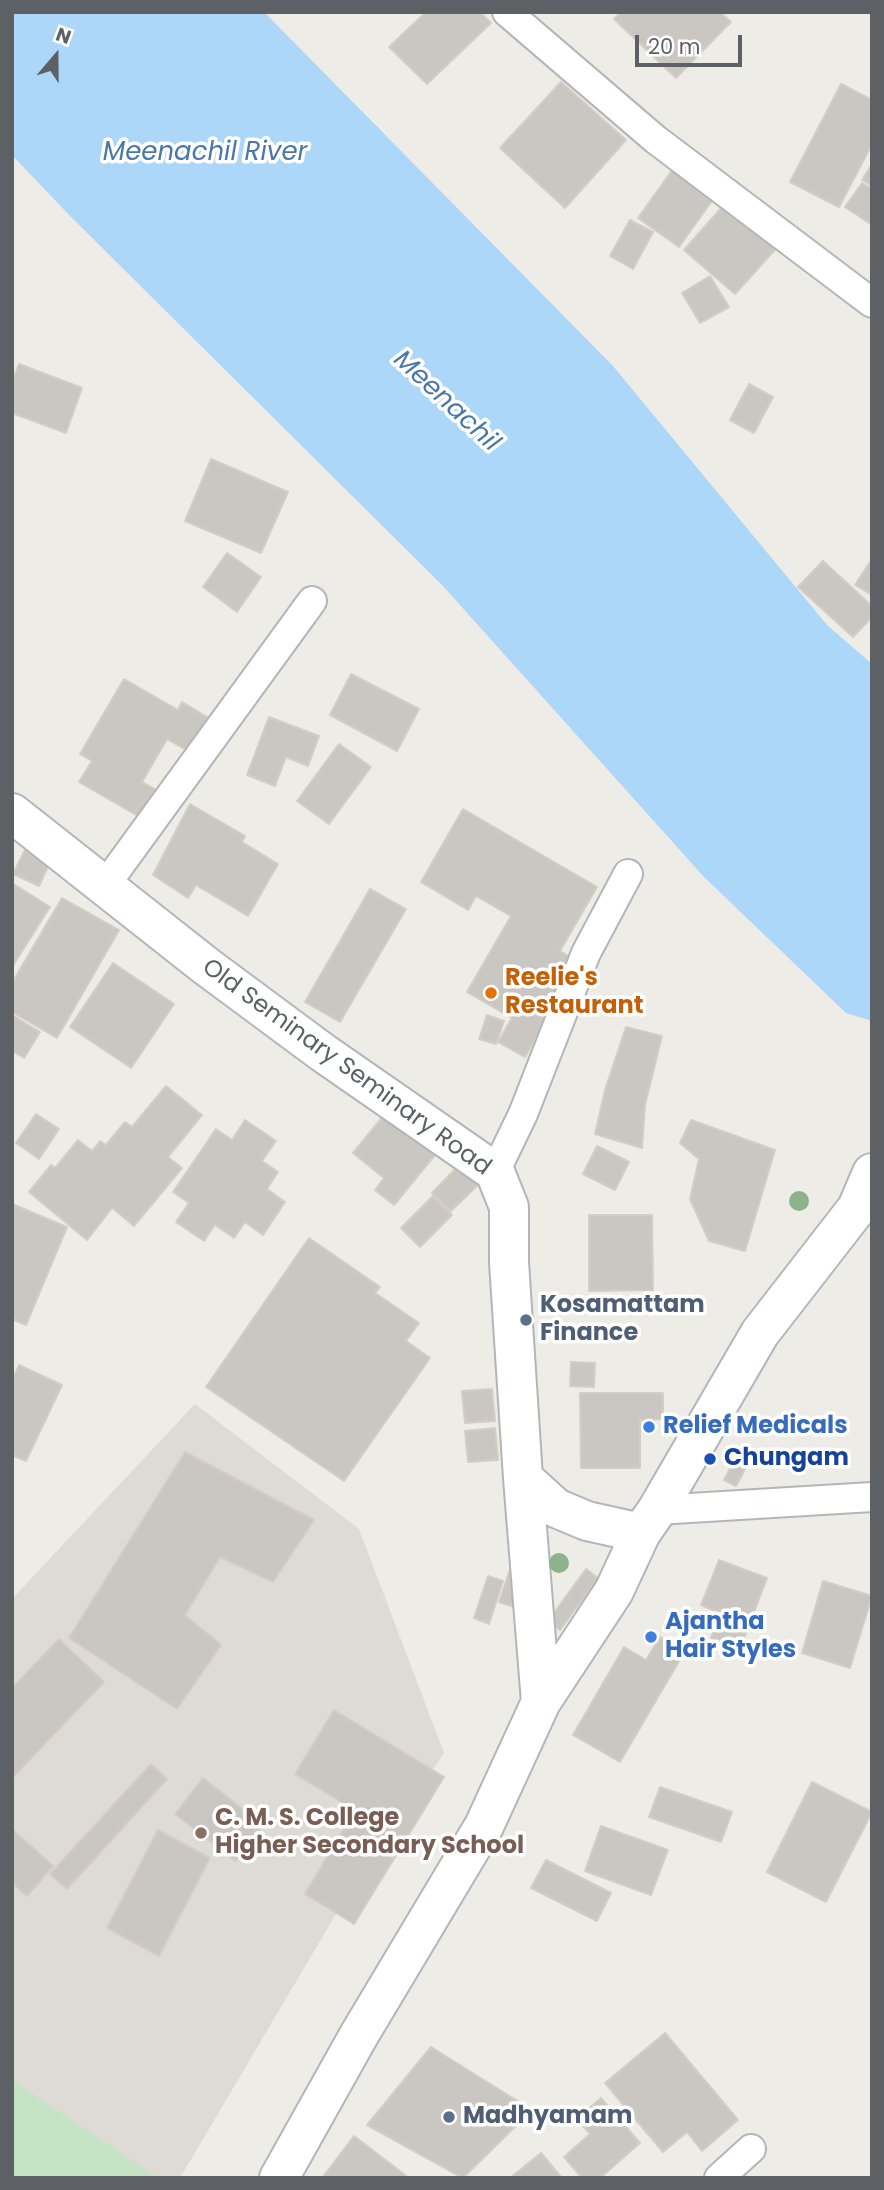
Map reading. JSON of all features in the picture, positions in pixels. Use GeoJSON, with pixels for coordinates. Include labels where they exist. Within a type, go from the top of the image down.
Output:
{"type":"FeatureCollection","features":[{"type":"Feature","properties":{"kind":"main road","name":"Old Seminary Seminary Road"},"geometry":{"type":"LineString","coordinates":[[16,826],[104,887],[322,1052],[495,1172],[509,1207],[509,1262],[541,1702]]}},
{"type":"Feature","properties":{"kind":"main road"},"geometry":{"type":"LineString","coordinates":[[279,2178],[359,2035],[484,1826],[541,1702],[614,1591],[649,1522],[760,1332],[857,1208],[872,1173]]}},
{"type":"Feature","properties":{"kind":"main road"},"geometry":{"type":"LineString","coordinates":[[523,1478],[556,1508],[587,1521],[649,1522]]}},
{"type":"Feature","properties":{"kind":"street"},"geometry":{"type":"LineString","coordinates":[[507,12],[655,139],[872,303]]}},
{"type":"Feature","properties":{"kind":"street"},"geometry":{"type":"LineString","coordinates":[[104,887],[312,601]]}},
{"type":"Feature","properties":{"kind":"street"},"geometry":{"type":"LineString","coordinates":[[495,1172],[523,1114],[586,953],[628,874]]}},
{"type":"Feature","properties":{"kind":"street"},"geometry":{"type":"LineString","coordinates":[[649,1522],[872,1497]]}},
{"type":"Feature","properties":{"kind":"street"},"geometry":{"type":"LineString","coordinates":[[719,2178],[751,2149]]}},
{"type":"Feature","properties":{"kind":"shaded area","name":"C. M. S. College Higher Secondary School"},"geometry":{"type":"Polygon","coordinates":[[[195,1404],[359,1529],[444,1753],[336,1914],[180,2178],[12,2178],[12,1599],[195,1404]]]}},
{"type":"Feature","properties":{"kind":"green space"},"geometry":{"type":"Polygon","coordinates":[[[12,2081],[158,2178],[12,2178],[12,2081]]]}},
{"type":"Feature","properties":{"kind":"water","name":"Meenachil River"},"geometry":{"type":"Polygon","coordinates":[[[12,12],[264,12],[613,366],[827,625],[872,664],[872,1021],[846,1013],[704,877],[442,585],[70,216],[12,155],[12,12]]]}},
{"type":"Feature","properties":{"kind":"building"},"geometry":{"type":"Polygon","coordinates":[[[426,12],[480,12],[491,23],[427,84],[389,47],[426,12]]]}},
{"type":"Feature","properties":{"kind":"building"},"geometry":{"type":"Polygon","coordinates":[[[621,12],[720,12],[731,22],[676,78],[614,19],[621,12]]]}},
{"type":"Feature","properties":{"kind":"building"},"geometry":{"type":"Polygon","coordinates":[[[561,82],[626,140],[565,208],[500,148],[561,82]]]}},
{"type":"Feature","properties":{"kind":"building"},"geometry":{"type":"Polygon","coordinates":[[[841,84],[872,100],[872,144],[839,207],[790,182],[841,84]]]}},
{"type":"Feature","properties":{"kind":"building"},"geometry":{"type":"Polygon","coordinates":[[[678,162],[719,191],[679,247],[638,218],[678,162]]]}},
{"type":"Feature","properties":{"kind":"building"},"geometry":{"type":"Polygon","coordinates":[[[872,164],[872,186],[862,180],[872,164]]]}},
{"type":"Feature","properties":{"kind":"building"},"geometry":{"type":"Polygon","coordinates":[[[862,183],[872,189],[872,218],[869,223],[845,207],[862,183]]]}},
{"type":"Feature","properties":{"kind":"building"},"geometry":{"type":"Polygon","coordinates":[[[731,197],[782,242],[735,294],[684,250],[731,197]]]}},
{"type":"Feature","properties":{"kind":"building"},"geometry":{"type":"Polygon","coordinates":[[[630,220],[653,232],[633,269],[610,256],[630,220]]]}},
{"type":"Feature","properties":{"kind":"building"},"geometry":{"type":"Polygon","coordinates":[[[710,276],[729,307],[700,323],[682,293],[710,276]]]}},
{"type":"Feature","properties":{"kind":"building"},"geometry":{"type":"Polygon","coordinates":[[[19,364],[82,388],[66,433],[12,413],[12,382],[19,364]]]}},
{"type":"Feature","properties":{"kind":"building"},"geometry":{"type":"Polygon","coordinates":[[[749,384],[773,397],[754,433],[730,420],[749,384]]]}},
{"type":"Feature","properties":{"kind":"building"},"geometry":{"type":"Polygon","coordinates":[[[211,459],[288,492],[261,553],[185,521],[211,459]]]}},
{"type":"Feature","properties":{"kind":"building"},"geometry":{"type":"Polygon","coordinates":[[[227,553],[261,577],[237,612],[203,587],[227,553]]]}},
{"type":"Feature","properties":{"kind":"building"},"geometry":{"type":"Polygon","coordinates":[[[872,559],[872,595],[855,585],[872,559]]]}},
{"type":"Feature","properties":{"kind":"building"},"geometry":{"type":"Polygon","coordinates":[[[823,561],[872,606],[872,617],[853,637],[798,587],[823,561]]]}},
{"type":"Feature","properties":{"kind":"building"},"geometry":{"type":"Polygon","coordinates":[[[351,674],[419,709],[397,751],[330,715],[351,674]]]}},
{"type":"Feature","properties":{"kind":"building"},"geometry":{"type":"Polygon","coordinates":[[[124,679],[178,710],[182,702],[212,720],[193,754],[167,739],[142,782],[160,792],[143,819],[79,782],[92,761],[80,754],[124,679]]]}},
{"type":"Feature","properties":{"kind":"building"},"geometry":{"type":"Polygon","coordinates":[[[269,717],[319,736],[308,766],[286,757],[275,786],[247,775],[269,717]]]}},
{"type":"Feature","properties":{"kind":"building"},"geometry":{"type":"Polygon","coordinates":[[[339,744],[371,767],[329,824],[297,801],[339,744]]]}},
{"type":"Feature","properties":{"kind":"building"},"geometry":{"type":"Polygon","coordinates":[[[190,804],[245,836],[242,842],[278,864],[248,916],[196,885],[188,898],[153,875],[190,804]]]}},
{"type":"Feature","properties":{"kind":"building"},"geometry":{"type":"Polygon","coordinates":[[[463,809],[597,887],[560,951],[579,962],[525,1057],[498,1042],[512,1018],[467,992],[511,916],[476,896],[468,910],[421,882],[463,809]]]}},
{"type":"Feature","properties":{"kind":"building"},"geometry":{"type":"Polygon","coordinates":[[[25,850],[50,862],[39,886],[13,874],[25,850]]]}},
{"type":"Feature","properties":{"kind":"building"},"geometry":{"type":"Polygon","coordinates":[[[12,883],[50,907],[12,967],[12,883]]]}},
{"type":"Feature","properties":{"kind":"building"},"geometry":{"type":"Polygon","coordinates":[[[370,889],[406,909],[340,1022],[305,1002],[370,889]]]}},
{"type":"Feature","properties":{"kind":"building"},"geometry":{"type":"Polygon","coordinates":[[[62,898],[119,930],[57,1038],[12,1012],[12,983],[62,898]]]}},
{"type":"Feature","properties":{"kind":"building"},"geometry":{"type":"Polygon","coordinates":[[[113,963],[174,1004],[131,1068],[70,1027],[113,963]]]}},
{"type":"Feature","properties":{"kind":"building"},"geometry":{"type":"Polygon","coordinates":[[[12,1015],[40,1032],[24,1058],[12,1051],[12,1015]]]}},
{"type":"Feature","properties":{"kind":"building"},"geometry":{"type":"Polygon","coordinates":[[[487,1015],[504,1021],[496,1044],[479,1039],[487,1015]]]}},
{"type":"Feature","properties":{"kind":"building"},"geometry":{"type":"Polygon","coordinates":[[[626,1027],[662,1036],[645,1105],[642,1148],[595,1134],[605,1090],[626,1027]]]}},
{"type":"Feature","properties":{"kind":"building"},"geometry":{"type":"Polygon","coordinates":[[[166,1086],[202,1115],[168,1157],[182,1168],[134,1226],[112,1208],[87,1240],[29,1192],[51,1165],[55,1168],[78,1140],[92,1151],[100,1141],[106,1145],[125,1122],[132,1127],[166,1086]]]}},
{"type":"Feature","properties":{"kind":"building"},"geometry":{"type":"Polygon","coordinates":[[[36,1114],[59,1129],[39,1159],[16,1143],[36,1114]]]}},
{"type":"Feature","properties":{"kind":"building"},"geometry":{"type":"Polygon","coordinates":[[[385,1114],[435,1155],[394,1205],[375,1190],[384,1178],[353,1153],[385,1114]]]}},
{"type":"Feature","properties":{"kind":"building"},"geometry":{"type":"Polygon","coordinates":[[[245,1120],[276,1141],[262,1161],[278,1172],[267,1189],[285,1202],[263,1235],[245,1222],[234,1238],[215,1225],[204,1241],[176,1222],[189,1203],[173,1192],[216,1129],[232,1140],[245,1120]]]}},
{"type":"Feature","properties":{"kind":"building"},"geometry":{"type":"Polygon","coordinates":[[[691,1120],[775,1150],[745,1251],[709,1241],[690,1199],[699,1159],[680,1143],[691,1120]]]}},
{"type":"Feature","properties":{"kind":"building"},"geometry":{"type":"Polygon","coordinates":[[[597,1146],[629,1162],[615,1190],[583,1174],[597,1146]]]}},
{"type":"Feature","properties":{"kind":"building"},"geometry":{"type":"Polygon","coordinates":[[[463,1161],[483,1180],[451,1211],[432,1193],[463,1161]]]}},
{"type":"Feature","properties":{"kind":"building"},"geometry":{"type":"Polygon","coordinates":[[[433,1196],[452,1215],[420,1247],[401,1228],[433,1196]]]}},
{"type":"Feature","properties":{"kind":"building"},"geometry":{"type":"Polygon","coordinates":[[[12,1204],[67,1227],[26,1325],[12,1319],[12,1204]]]}},
{"type":"Feature","properties":{"kind":"building"},"geometry":{"type":"Polygon","coordinates":[[[589,1215],[652,1215],[653,1290],[589,1291],[589,1215]]]}},
{"type":"Feature","properties":{"kind":"building"},"geometry":{"type":"Polygon","coordinates":[[[309,1238],[380,1287],[375,1293],[419,1323],[406,1341],[430,1358],[344,1481],[206,1387],[309,1238]]]}},
{"type":"Feature","properties":{"kind":"building"},"geometry":{"type":"Polygon","coordinates":[[[571,1362],[595,1363],[594,1387],[570,1386],[571,1362]]]}},
{"type":"Feature","properties":{"kind":"building"},"geometry":{"type":"Polygon","coordinates":[[[19,1365],[62,1385],[26,1461],[12,1455],[12,1381],[19,1365]]]}},
{"type":"Feature","properties":{"kind":"building"},"geometry":{"type":"Polygon","coordinates":[[[492,1389],[495,1421],[465,1423],[462,1391],[492,1389]]]}},
{"type":"Feature","properties":{"kind":"building"},"geometry":{"type":"Polygon","coordinates":[[[580,1393],[663,1393],[663,1419],[640,1420],[640,1468],[581,1468],[580,1393]]]}},
{"type":"Feature","properties":{"kind":"building"},"geometry":{"type":"Polygon","coordinates":[[[495,1428],[498,1460],[468,1462],[465,1431],[495,1428]]]}},
{"type":"Feature","properties":{"kind":"building"},"geometry":{"type":"Polygon","coordinates":[[[185,1452],[314,1520],[273,1582],[220,1557],[185,1615],[221,1645],[177,1709],[69,1638],[185,1452]]]}},
{"type":"Feature","properties":{"kind":"building"},"geometry":{"type":"Polygon","coordinates":[[[739,1452],[751,1458],[736,1486],[724,1480],[739,1452]]]}},
{"type":"Feature","properties":{"kind":"building"},"geometry":{"type":"Polygon","coordinates":[[[719,1560],[767,1578],[740,1649],[711,1638],[720,1613],[701,1605],[719,1560]]]}},
{"type":"Feature","properties":{"kind":"building"},"geometry":{"type":"Polygon","coordinates":[[[513,1561],[526,1565],[514,1607],[499,1602],[513,1561]]]}},
{"type":"Feature","properties":{"kind":"building"},"geometry":{"type":"Polygon","coordinates":[[[586,1569],[598,1578],[560,1630],[548,1621],[586,1569]]]}},
{"type":"Feature","properties":{"kind":"building"},"geometry":{"type":"Polygon","coordinates":[[[488,1576],[503,1581],[489,1624],[474,1618],[488,1576]]]}},
{"type":"Feature","properties":{"kind":"building"},"geometry":{"type":"Polygon","coordinates":[[[823,1581],[872,1596],[850,1668],[802,1653],[823,1581]]]}},
{"type":"Feature","properties":{"kind":"building"},"geometry":{"type":"Polygon","coordinates":[[[660,1637],[685,1651],[620,1762],[573,1735],[624,1647],[646,1660],[660,1637]]]}},
{"type":"Feature","properties":{"kind":"building"},"geometry":{"type":"Polygon","coordinates":[[[59,1639],[104,1682],[12,1778],[12,1688],[59,1639]]]}},
{"type":"Feature","properties":{"kind":"building"},"geometry":{"type":"Polygon","coordinates":[[[334,1710],[444,1777],[354,1924],[305,1894],[355,1810],[295,1774],[334,1710]]]}},
{"type":"Feature","properties":{"kind":"building"},"geometry":{"type":"Polygon","coordinates":[[[151,1764],[167,1779],[67,1889],[50,1874],[151,1764]]]}},
{"type":"Feature","properties":{"kind":"building"},"geometry":{"type":"Polygon","coordinates":[[[203,1778],[263,1825],[235,1861],[175,1814],[203,1778]]]}},
{"type":"Feature","properties":{"kind":"building"},"geometry":{"type":"Polygon","coordinates":[[[812,1782],[872,1812],[826,1902],[767,1872],[812,1782]]]}},
{"type":"Feature","properties":{"kind":"building"},"geometry":{"type":"Polygon","coordinates":[[[660,1787],[732,1812],[721,1842],[649,1817],[660,1787]]]}},
{"type":"Feature","properties":{"kind":"building"},"geometry":{"type":"Polygon","coordinates":[[[601,1826],[668,1850],[651,1895],[585,1871],[601,1826]]]}},
{"type":"Feature","properties":{"kind":"building"},"geometry":{"type":"Polygon","coordinates":[[[12,1829],[53,1866],[27,1896],[12,1883],[12,1829]]]}},
{"type":"Feature","properties":{"kind":"building"},"geometry":{"type":"Polygon","coordinates":[[[158,1830],[210,1858],[159,1956],[107,1928],[158,1830]]]}},
{"type":"Feature","properties":{"kind":"building"},"geometry":{"type":"Polygon","coordinates":[[[546,1860],[611,1893],[597,1921],[531,1888],[546,1860]]]}},
{"type":"Feature","properties":{"kind":"building"},"geometry":{"type":"Polygon","coordinates":[[[665,2033],[738,2120],[702,2151],[687,2132],[663,2152],[605,2083],[665,2033]]]}},
{"type":"Feature","properties":{"kind":"building","name":"Madhyamam"},"geometry":{"type":"Polygon","coordinates":[[[431,2047],[532,2110],[463,2178],[367,2125],[431,2047]]]}},
{"type":"Feature","properties":{"kind":"building"},"geometry":{"type":"Polygon","coordinates":[[[601,2098],[640,2143],[600,2178],[582,2178],[564,2157],[590,2134],[577,2119],[601,2098]]]}},
{"type":"Feature","properties":{"kind":"building"},"geometry":{"type":"Polygon","coordinates":[[[354,2136],[409,2178],[322,2178],[354,2136]]]}},
{"type":"Feature","properties":{"kind":"building"},"geometry":{"type":"Polygon","coordinates":[[[541,2153],[562,2178],[510,2178],[541,2153]]]}},
{"type":"Feature","properties":{"kind":"place","name":"Reelie's Restaurant"},"geometry":{"type":"Point","coordinates":[491,993]}},
{"type":"Feature","properties":{"kind":"place","name":"Kosamattam Finance"},"geometry":{"type":"Point","coordinates":[526,1320]}},
{"type":"Feature","properties":{"kind":"place","name":"Relief Medicals"},"geometry":{"type":"Point","coordinates":[649,1427]}},
{"type":"Feature","properties":{"kind":"place","name":"Chungam"},"geometry":{"type":"Point","coordinates":[710,1459]}},
{"type":"Feature","properties":{"kind":"place","name":"Ajantha Hair Styles"},"geometry":{"type":"Point","coordinates":[651,1637]}},
{"type":"Feature","properties":{"kind":"place","name":"C. M. S. College Higher Secondary School"},"geometry":{"type":"Point","coordinates":[201,1833]}},
{"type":"Feature","properties":{"kind":"place","name":"Madhyamam"},"geometry":{"type":"Point","coordinates":[449,2117]}},
{"type":"Feature","properties":{"kind":"water label","name":"Meenachil"},"geometry":{"type":"Point","coordinates":[446,402]}}]}
